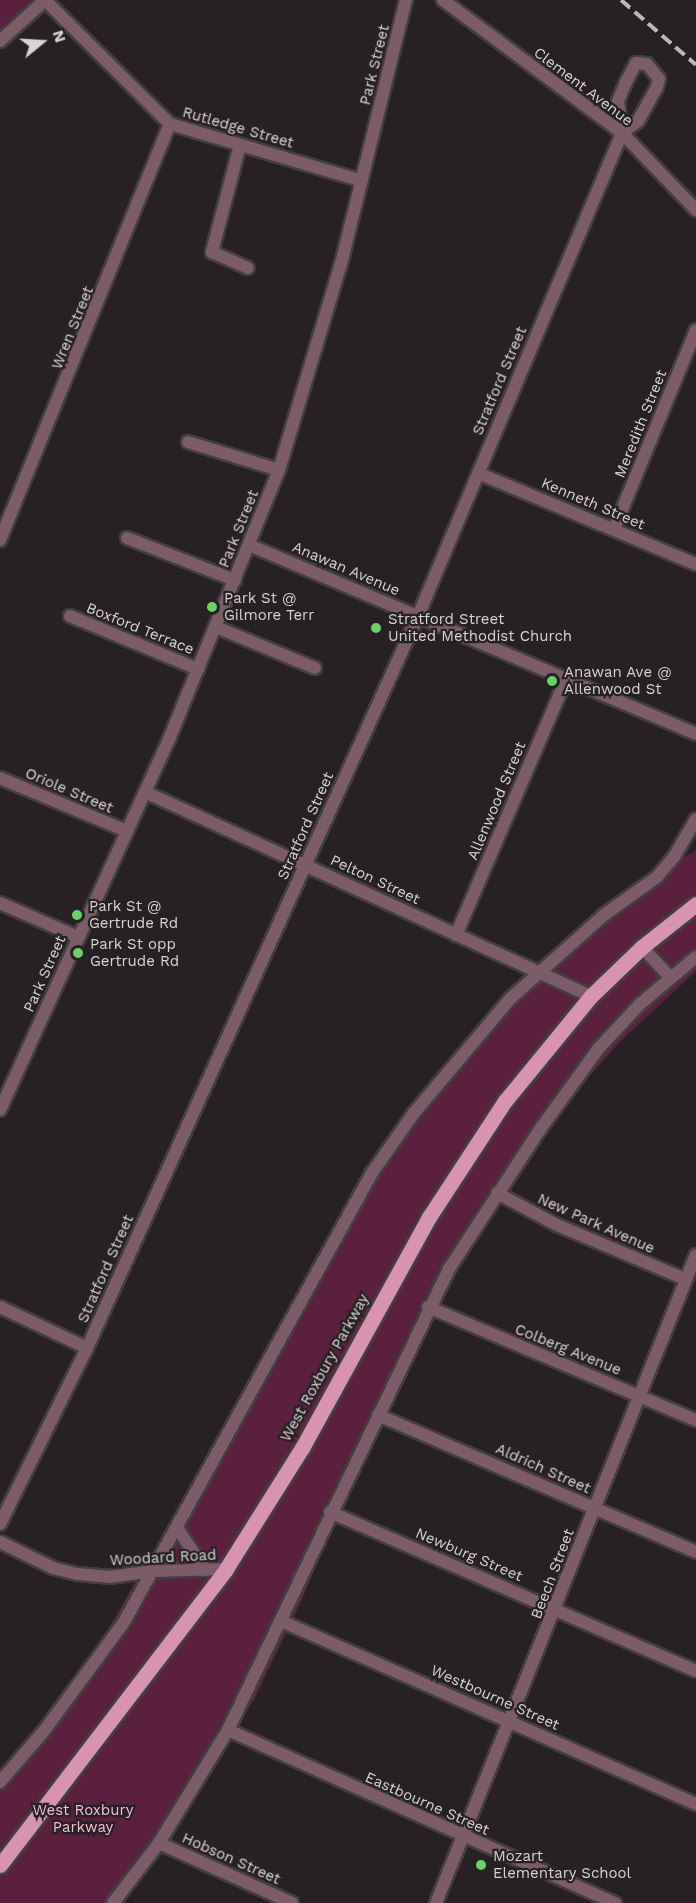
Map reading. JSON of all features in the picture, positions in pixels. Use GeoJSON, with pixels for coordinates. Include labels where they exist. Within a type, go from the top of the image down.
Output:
{"type":"FeatureCollection","features":[{"type":"Feature","properties":{"kind":"main road","name":"West Roxbury Parkway"},"geometry":{"type":"LineString","coordinates":[[0,1865],[226,1569],[302,1448],[461,1165],[529,1069],[591,996],[642,947],[696,904]]}},
{"type":"Feature","properties":{"kind":"street","name":"Rutledge Street"},"geometry":{"type":"LineString","coordinates":[[45,0],[170,124],[362,182]]}},
{"type":"Feature","properties":{"kind":"street"},"geometry":{"type":"LineString","coordinates":[[0,41],[45,0]]}},
{"type":"Feature","properties":{"kind":"street","name":"Park Street"},"geometry":{"type":"LineString","coordinates":[[0,1110],[145,792],[216,627],[279,470],[362,182],[406,0]]}},
{"type":"Feature","properties":{"kind":"street","name":"Clement Avenue"},"geometry":{"type":"LineString","coordinates":[[443,0],[622,133],[696,210]]}},
{"type":"Feature","properties":{"kind":"street","name":"Stratford Street"},"geometry":{"type":"LineString","coordinates":[[0,1524],[87,1348],[418,616],[622,133],[618,101],[636,63],[647,64],[659,80],[657,87],[638,121],[622,133]]}},
{"type":"Feature","properties":{"kind":"street","name":"Wren Street"},"geometry":{"type":"LineString","coordinates":[[0,540],[170,124]]}},
{"type":"Feature","properties":{"kind":"street"},"geometry":{"type":"LineString","coordinates":[[240,145],[212,252],[248,268]]}},
{"type":"Feature","properties":{"kind":"street","name":"Meredith Street"},"geometry":{"type":"LineString","coordinates":[[614,529],[696,330]]}},
{"type":"Feature","properties":{"kind":"street"},"geometry":{"type":"LineString","coordinates":[[188,442],[279,470]]}},
{"type":"Feature","properties":{"kind":"street","name":"Kenneth Street"},"geometry":{"type":"LineString","coordinates":[[478,473],[696,564]]}},
{"type":"Feature","properties":{"kind":"street"},"geometry":{"type":"LineString","coordinates":[[127,538],[235,580]]}},
{"type":"Feature","properties":{"kind":"street","name":"Anawan Avenue"},"geometry":{"type":"LineString","coordinates":[[249,545],[696,734]]}},
{"type":"Feature","properties":{"kind":"street","name":"Boxford Terrace"},"geometry":{"type":"LineString","coordinates":[[70,616],[198,669]]}},
{"type":"Feature","properties":{"kind":"street"},"geometry":{"type":"LineString","coordinates":[[216,627],[315,668]]}},
{"type":"Feature","properties":{"kind":"street","name":"Allenwood Street"},"geometry":{"type":"LineString","coordinates":[[456,935],[566,680]]}},
{"type":"Feature","properties":{"kind":"street","name":"Oriole Street"},"geometry":{"type":"LineString","coordinates":[[0,778],[127,831]]}},
{"type":"Feature","properties":{"kind":"street","name":"Pelton Street"},"geometry":{"type":"LineString","coordinates":[[145,792],[306,864],[537,974],[591,996]]}},
{"type":"Feature","properties":{"kind":"street"},"geometry":{"type":"LineString","coordinates":[[0,1782],[44,1731],[124,1622],[178,1529],[372,1173],[459,1058],[537,974],[604,915],[657,877],[674,857],[696,819]]}},
{"type":"Feature","properties":{"kind":"street"},"geometry":{"type":"LineString","coordinates":[[0,903],[78,937]]}},
{"type":"Feature","properties":{"kind":"street"},"geometry":{"type":"LineString","coordinates":[[642,947],[670,977]]}},
{"type":"Feature","properties":{"kind":"street"},"geometry":{"type":"LineString","coordinates":[[113,1903],[159,1843],[228,1730],[428,1307],[497,1193],[599,1048],[670,977],[696,957]]}},
{"type":"Feature","properties":{"kind":"street","name":"New Park Avenue"},"geometry":{"type":"LineString","coordinates":[[497,1193],[557,1226],[685,1279]]}},
{"type":"Feature","properties":{"kind":"street","name":"Beech Street"},"geometry":{"type":"LineString","coordinates":[[436,1903],[511,1722],[696,1255]]}},
{"type":"Feature","properties":{"kind":"street"},"geometry":{"type":"LineString","coordinates":[[0,1307],[87,1348]]}},
{"type":"Feature","properties":{"kind":"street","name":"Colberg Avenue"},"geometry":{"type":"LineString","coordinates":[[428,1307],[696,1420]]}},
{"type":"Feature","properties":{"kind":"street","name":"Aldrich Street"},"geometry":{"type":"LineString","coordinates":[[378,1415],[696,1552]]}},
{"type":"Feature","properties":{"kind":"street","name":"Newburg Street"},"geometry":{"type":"LineString","coordinates":[[330,1512],[696,1671]]}},
{"type":"Feature","properties":{"kind":"street"},"geometry":{"type":"LineString","coordinates":[[178,1529],[205,1570]]}},
{"type":"Feature","properties":{"kind":"street","name":"Woodard Road"},"geometry":{"type":"LineString","coordinates":[[0,1542],[53,1568],[77,1574],[109,1577],[154,1571],[226,1569]]}},
{"type":"Feature","properties":{"kind":"street","name":"Westbourne Street"},"geometry":{"type":"LineString","coordinates":[[281,1621],[696,1803]]}},
{"type":"Feature","properties":{"kind":"street","name":"Eastbourne Street"},"geometry":{"type":"LineString","coordinates":[[228,1730],[464,1838],[615,1903]]}},
{"type":"Feature","properties":{"kind":"street","name":"Hobson Street"},"geometry":{"type":"LineString","coordinates":[[159,1843],[292,1903]]}},
{"type":"Feature","properties":{"kind":"green space"},"geometry":{"type":"Polygon","coordinates":[[[0,0],[37,0],[0,31],[0,0]]]}},
{"type":"Feature","properties":{"kind":"green space","name":"West Roxbury Parkway"},"geometry":{"type":"Polygon","coordinates":[[[696,850],[696,971],[621,1041],[564,1104],[443,1292],[340,1505],[302,1600],[255,1698],[157,1856],[123,1903],[0,1903],[0,1787],[93,1656],[134,1584],[175,1533],[194,1481],[364,1182],[522,991],[537,964],[575,932],[634,897],[669,866],[696,850]]]}},
{"type":"Feature","properties":{"kind":"railway"},"geometry":{"type":"LineString","coordinates":[[621,0],[696,65]]}},
{"type":"Feature","properties":{"kind":"place","name":"Park St @ Gilmore Terr"},"geometry":{"type":"Point","coordinates":[212,607]}},
{"type":"Feature","properties":{"kind":"place","name":"Stratford Street United Methodist Church"},"geometry":{"type":"Point","coordinates":[376,628]}},
{"type":"Feature","properties":{"kind":"place","name":"Anawan Ave @ Allenwood St"},"geometry":{"type":"Point","coordinates":[552,681]}},
{"type":"Feature","properties":{"kind":"place","name":"Park St @ Gertrude Rd"},"geometry":{"type":"Point","coordinates":[77,915]}},
{"type":"Feature","properties":{"kind":"place","name":"Park St opp Gertrude Rd"},"geometry":{"type":"Point","coordinates":[78,953]}},
{"type":"Feature","properties":{"kind":"place","name":"Mozart Elementary School"},"geometry":{"type":"Point","coordinates":[481,1865]}}]}
